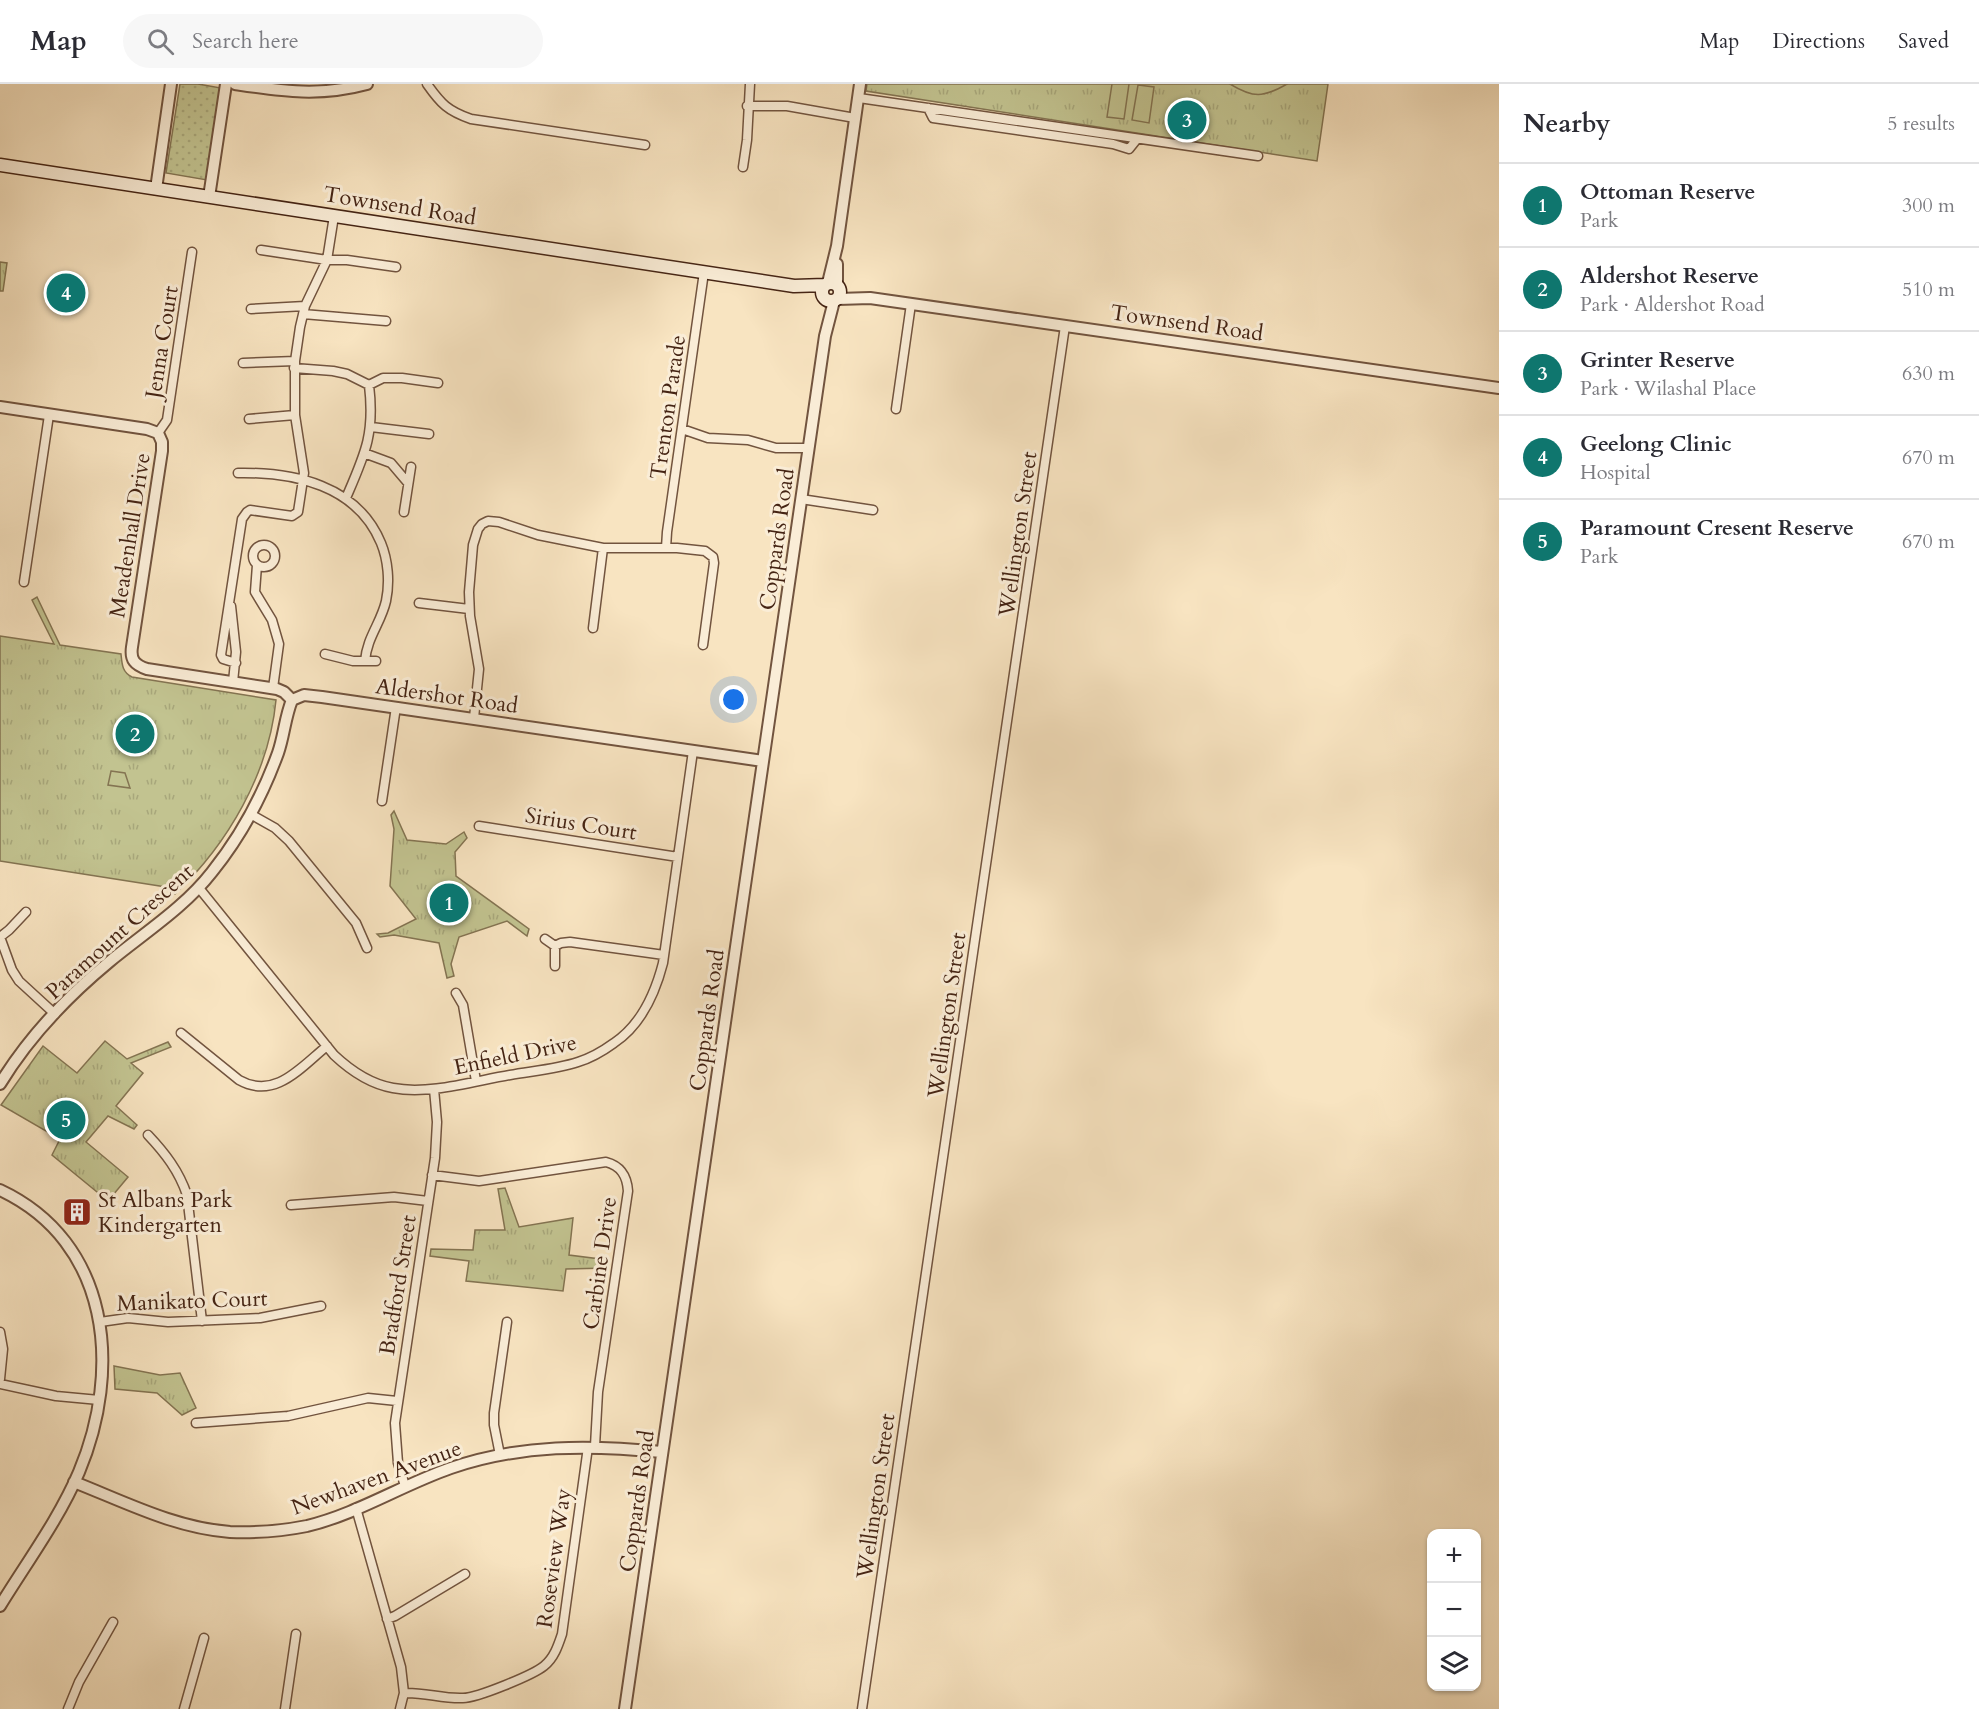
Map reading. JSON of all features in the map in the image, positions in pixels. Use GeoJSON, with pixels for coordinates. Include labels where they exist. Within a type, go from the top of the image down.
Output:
{"type":"FeatureCollection","features":[{"type":"Feature","properties":{"kind":"main road","name":"Townsend Road"},"geometry":{"type":"LineString","coordinates":[[0,165],[831,292]]}},
{"type":"Feature","properties":{"kind":"street"},"geometry":{"type":"LineString","coordinates":[[156,189],[171,84]]}},
{"type":"Feature","properties":{"kind":"street"},"geometry":{"type":"LineString","coordinates":[[209,197],[226,84]]}},
{"type":"Feature","properties":{"kind":"street"},"geometry":{"type":"LineString","coordinates":[[235,84],[310,89],[348,89],[367,84]]}},
{"type":"Feature","properties":{"kind":"street"},"geometry":{"type":"LineString","coordinates":[[427,84],[435,96],[452,112],[471,119],[645,145]]}},
{"type":"Feature","properties":{"kind":"street"},"geometry":{"type":"LineString","coordinates":[[743,167],[750,84]]}},
{"type":"Feature","properties":{"kind":"street","name":"Coppards Road"},"geometry":{"type":"LineString","coordinates":[[625,1709],[860,84]]}},
{"type":"Feature","properties":{"kind":"street"},"geometry":{"type":"LineString","coordinates":[[858,98],[1258,156]]}},
{"type":"Feature","properties":{"kind":"street"},"geometry":{"type":"LineString","coordinates":[[747,106],[787,106],[855,118]]}},
{"type":"Feature","properties":{"kind":"street"},"geometry":{"type":"LineString","coordinates":[[292,700],[282,690],[233,682],[236,663],[229,630],[230,603],[244,514],[255,510],[286,516],[296,514],[301,502],[304,480],[295,415],[294,364],[304,310],[327,260],[333,216]]}},
{"type":"Feature","properties":{"kind":"street"},"geometry":{"type":"LineString","coordinates":[[261,250],[396,267]]}},
{"type":"Feature","properties":{"kind":"street","name":"Jenna Court"},"geometry":{"type":"LineString","coordinates":[[158,433],[167,420],[192,252]]}},
{"type":"Feature","properties":{"kind":"street","name":"Trenton Parade"},"geometry":{"type":"LineString","coordinates":[[666,548],[704,272]]}},
{"type":"Feature","properties":{"kind":"street","name":"Townsend Road"},"geometry":{"type":"LineString","coordinates":[[831,292],[1499,388]]}},
{"type":"Feature","properties":{"kind":"street"},"geometry":{"type":"LineString","coordinates":[[896,409],[911,304]]}},
{"type":"Feature","properties":{"kind":"street"},"geometry":{"type":"LineString","coordinates":[[251,309],[304,310],[386,321]]}},
{"type":"Feature","properties":{"kind":"street","name":"Wellington Street"},"geometry":{"type":"LineString","coordinates":[[862,1709],[1065,326]]}},
{"type":"Feature","properties":{"kind":"street"},"geometry":{"type":"LineString","coordinates":[[243,363],[294,364],[347,374],[369,385]]}},
{"type":"Feature","properties":{"kind":"street"},"geometry":{"type":"LineString","coordinates":[[369,385],[383,378],[438,383]]}},
{"type":"Feature","properties":{"kind":"street"},"geometry":{"type":"LineString","coordinates":[[346,498],[364,453],[371,427],[369,385]]}},
{"type":"Feature","properties":{"kind":"street","name":"Meadenhall Drive"},"geometry":{"type":"LineString","coordinates":[[0,407],[147,429],[158,433],[162,441],[162,451],[132,647],[133,661],[139,667],[147,669],[233,682]]}},
{"type":"Feature","properties":{"kind":"street"},"geometry":{"type":"LineString","coordinates":[[24,582],[49,415]]}},
{"type":"Feature","properties":{"kind":"street"},"geometry":{"type":"LineString","coordinates":[[249,419],[295,415]]}},
{"type":"Feature","properties":{"kind":"street"},"geometry":{"type":"LineString","coordinates":[[371,427],[429,434]]}},
{"type":"Feature","properties":{"kind":"street"},"geometry":{"type":"LineString","coordinates":[[682,429],[708,438],[748,440],[776,448],[809,448]]}},
{"type":"Feature","properties":{"kind":"street"},"geometry":{"type":"LineString","coordinates":[[364,453],[391,463],[408,483]]}},
{"type":"Feature","properties":{"kind":"street"},"geometry":{"type":"LineString","coordinates":[[404,512],[411,467]]}},
{"type":"Feature","properties":{"kind":"street"},"geometry":{"type":"LineString","coordinates":[[238,473],[275,474],[327,488],[346,498],[370,522],[387,563],[386,602],[368,642],[365,661]]}},
{"type":"Feature","properties":{"kind":"street"},"geometry":{"type":"LineString","coordinates":[[801,499],[873,510]]}},
{"type":"Feature","properties":{"kind":"street"},"geometry":{"type":"LineString","coordinates":[[474,718],[479,669],[469,609],[473,545],[478,529],[488,521],[499,522],[551,539],[603,548],[666,548],[705,551],[713,557],[714,563],[703,645]]}},
{"type":"Feature","properties":{"kind":"street"},"geometry":{"type":"LineString","coordinates":[[592,628],[603,548]]}},
{"type":"Feature","properties":{"kind":"street"},"geometry":{"type":"LineString","coordinates":[[257,565],[255,592],[272,620],[279,644],[273,688]]}},
{"type":"Feature","properties":{"kind":"street"},"geometry":{"type":"LineString","coordinates":[[420,603],[469,609]]}},
{"type":"Feature","properties":{"kind":"street"},"geometry":{"type":"LineString","coordinates":[[229,630],[221,657],[225,661],[236,663]]}},
{"type":"Feature","properties":{"kind":"street"},"geometry":{"type":"LineString","coordinates":[[325,654],[376,661]]}},
{"type":"Feature","properties":{"kind":"street","name":"Aldershot Road"},"geometry":{"type":"LineString","coordinates":[[292,700],[299,696],[312,695],[763,761]]}},
{"type":"Feature","properties":{"kind":"street","name":"Paramount Crescent"},"geometry":{"type":"LineString","coordinates":[[0,1084],[55,1014],[106,964],[199,888],[232,846],[252,815],[278,751],[292,700]]}},
{"type":"Feature","properties":{"kind":"street"},"geometry":{"type":"LineString","coordinates":[[382,801],[396,707]]}},
{"type":"Feature","properties":{"kind":"street","name":"Enfield Drive"},"geometry":{"type":"LineString","coordinates":[[199,888],[327,1046],[354,1073],[381,1085],[405,1090],[434,1089],[577,1062],[616,1042],[629,1031],[654,993],[664,955],[693,751]]}},
{"type":"Feature","properties":{"kind":"street"},"geometry":{"type":"LineString","coordinates":[[252,815],[275,828],[289,841],[356,923],[367,948]]}},
{"type":"Feature","properties":{"kind":"street","name":"Sirius Court"},"geometry":{"type":"LineString","coordinates":[[479,826],[678,856]]}},
{"type":"Feature","properties":{"kind":"street"},"geometry":{"type":"LineString","coordinates":[[26,912],[0,937],[12,970],[20,981],[55,1014]]}},
{"type":"Feature","properties":{"kind":"street"},"geometry":{"type":"LineString","coordinates":[[545,939],[555,946]]}},
{"type":"Feature","properties":{"kind":"street"},"geometry":{"type":"LineString","coordinates":[[555,946],[570,942],[664,955]]}},
{"type":"Feature","properties":{"kind":"street"},"geometry":{"type":"LineString","coordinates":[[555,946],[555,966]]}},
{"type":"Feature","properties":{"kind":"street"},"geometry":{"type":"LineString","coordinates":[[456,993],[463,1005],[476,1081]]}},
{"type":"Feature","properties":{"kind":"street"},"geometry":{"type":"LineString","coordinates":[[181,1033],[239,1080],[249,1086],[259,1088],[270,1087],[284,1081],[327,1046]]}},
{"type":"Feature","properties":{"kind":"street","name":"Bradford Street"},"geometry":{"type":"LineString","coordinates":[[405,1486],[398,1463],[395,1423],[437,1140],[434,1089]]}},
{"type":"Feature","properties":{"kind":"street"},"geometry":{"type":"LineString","coordinates":[[148,1135],[170,1160],[183,1182],[187,1195],[202,1321]]}},
{"type":"Feature","properties":{"kind":"street","name":"Carbine Drive"},"geometry":{"type":"LineString","coordinates":[[432,1175],[479,1181],[606,1162],[613,1164],[624,1174],[627,1182],[627,1201],[591,1446]]}},
{"type":"Feature","properties":{"kind":"street"},"geometry":{"type":"LineString","coordinates":[[0,1190],[37,1214],[64,1242],[83,1271],[100,1322],[104,1353],[99,1400],[88,1445],[74,1482],[57,1516],[0,1606]]}},
{"type":"Feature","properties":{"kind":"street"},"geometry":{"type":"LineString","coordinates":[[291,1205],[394,1197],[428,1201]]}},
{"type":"Feature","properties":{"kind":"street","name":"Manikato Court"},"geometry":{"type":"LineString","coordinates":[[100,1322],[128,1318],[168,1322],[260,1318],[321,1306]]}},
{"type":"Feature","properties":{"kind":"street"},"geometry":{"type":"LineString","coordinates":[[500,1455],[494,1413],[507,1322]]}},
{"type":"Feature","properties":{"kind":"street"},"geometry":{"type":"LineString","coordinates":[[0,1332],[3,1349],[0,1379]]}},
{"type":"Feature","properties":{"kind":"street"},"geometry":{"type":"LineString","coordinates":[[0,1384],[56,1396],[99,1400]]}},
{"type":"Feature","properties":{"kind":"street"},"geometry":{"type":"LineString","coordinates":[[196,1423],[288,1416],[368,1398],[397,1401]]}},
{"type":"Feature","properties":{"kind":"street","name":"Newhaven Avenue"},"geometry":{"type":"LineString","coordinates":[[74,1482],[177,1523],[230,1532],[284,1530],[309,1526],[452,1468],[500,1455],[591,1446],[663,1452]]}},
{"type":"Feature","properties":{"kind":"street","name":"Roseview Way"},"geometry":{"type":"LineString","coordinates":[[404,1693],[467,1698],[532,1674],[550,1659],[559,1645],[591,1446]]}},
{"type":"Feature","properties":{"kind":"street"},"geometry":{"type":"LineString","coordinates":[[356,1508],[400,1667],[404,1693],[400,1709]]}},
{"type":"Feature","properties":{"kind":"street"},"geometry":{"type":"LineString","coordinates":[[387,1619],[465,1574]]}},
{"type":"Feature","properties":{"kind":"street"},"geometry":{"type":"LineString","coordinates":[[68,1709],[79,1682],[113,1622]]}},
{"type":"Feature","properties":{"kind":"street"},"geometry":{"type":"LineString","coordinates":[[285,1709],[297,1634]]}},
{"type":"Feature","properties":{"kind":"street"},"geometry":{"type":"LineString","coordinates":[[184,1709],[204,1638]]}},
{"type":"Feature","properties":{"kind":"green space"},"geometry":{"type":"Polygon","coordinates":[[[180,84],[221,88],[207,180],[166,173],[180,84]]]}},
{"type":"Feature","properties":{"kind":"green space"},"geometry":{"type":"Polygon","coordinates":[[[867,84],[1328,84],[1317,161],[866,91],[867,84]]]}},
{"type":"Feature","properties":{"kind":"green space"},"geometry":{"type":"Polygon","coordinates":[[[1112,84],[1129,84],[1124,119],[1107,117],[1112,84]]]}},
{"type":"Feature","properties":{"kind":"green space"},"geometry":{"type":"Polygon","coordinates":[[[1230,84],[1287,84],[1264,94],[1252,94],[1230,84]]]}},
{"type":"Feature","properties":{"kind":"green space"},"geometry":{"type":"Polygon","coordinates":[[[1138,85],[1154,87],[1149,123],[1132,120],[1138,85]]]}},
{"type":"Feature","properties":{"kind":"green space"},"geometry":{"type":"Polygon","coordinates":[[[0,262],[7,263],[3,291],[0,291],[0,262]]]}},
{"type":"Feature","properties":{"kind":"green space"},"geometry":{"type":"Polygon","coordinates":[[[37,597],[60,645],[121,654],[124,670],[132,677],[276,700],[265,754],[243,806],[212,853],[175,894],[166,887],[0,861],[0,636],[54,644],[32,600],[37,597]]]}},
{"type":"Feature","properties":{"kind":"green space"},"geometry":{"type":"Polygon","coordinates":[[[111,771],[125,773],[130,788],[108,785],[111,771]]]}},
{"type":"Feature","properties":{"kind":"green space"},"geometry":{"type":"Polygon","coordinates":[[[394,811],[407,840],[446,844],[464,832],[467,838],[455,852],[456,876],[529,929],[527,936],[507,921],[459,937],[451,964],[454,976],[447,978],[439,943],[394,935],[380,937],[377,934],[388,933],[416,919],[390,886],[394,829],[391,815],[394,811]]]}},
{"type":"Feature","properties":{"kind":"green space"},"geometry":{"type":"Polygon","coordinates":[[[105,1041],[127,1059],[168,1042],[171,1047],[131,1063],[143,1073],[116,1106],[137,1125],[134,1129],[108,1116],[86,1142],[128,1177],[108,1201],[52,1155],[60,1139],[1,1105],[43,1046],[77,1073],[105,1041]]]}},
{"type":"Feature","properties":{"kind":"green space"},"geometry":{"type":"Polygon","coordinates":[[[505,1188],[519,1227],[573,1218],[569,1255],[608,1260],[607,1268],[566,1269],[563,1291],[466,1281],[469,1261],[430,1256],[431,1249],[473,1250],[475,1230],[505,1230],[498,1189],[505,1188]]]}},
{"type":"Feature","properties":{"kind":"green space"},"geometry":{"type":"Polygon","coordinates":[[[114,1366],[160,1375],[180,1373],[196,1408],[182,1415],[157,1393],[115,1389],[114,1366]]]}},
{"type":"Feature","properties":{"kind":"place","name":"Grinter Reserve"},"geometry":{"type":"Point","coordinates":[1187,120]}},
{"type":"Feature","properties":{"kind":"place","name":"Geelong Clinic"},"geometry":{"type":"Point","coordinates":[66,293]}},
{"type":"Feature","properties":{"kind":"place","name":"Aldershot Reserve"},"geometry":{"type":"Point","coordinates":[135,734]}},
{"type":"Feature","properties":{"kind":"place","name":"Ottoman Reserve"},"geometry":{"type":"Point","coordinates":[449,903]}},
{"type":"Feature","properties":{"kind":"place","name":"Paramount Cresent Reserve"},"geometry":{"type":"Point","coordinates":[66,1120]}},
{"type":"Feature","properties":{"kind":"place","name":"St Albans Park Kindergarten"},"geometry":{"type":"Point","coordinates":[77,1212]}}]}
